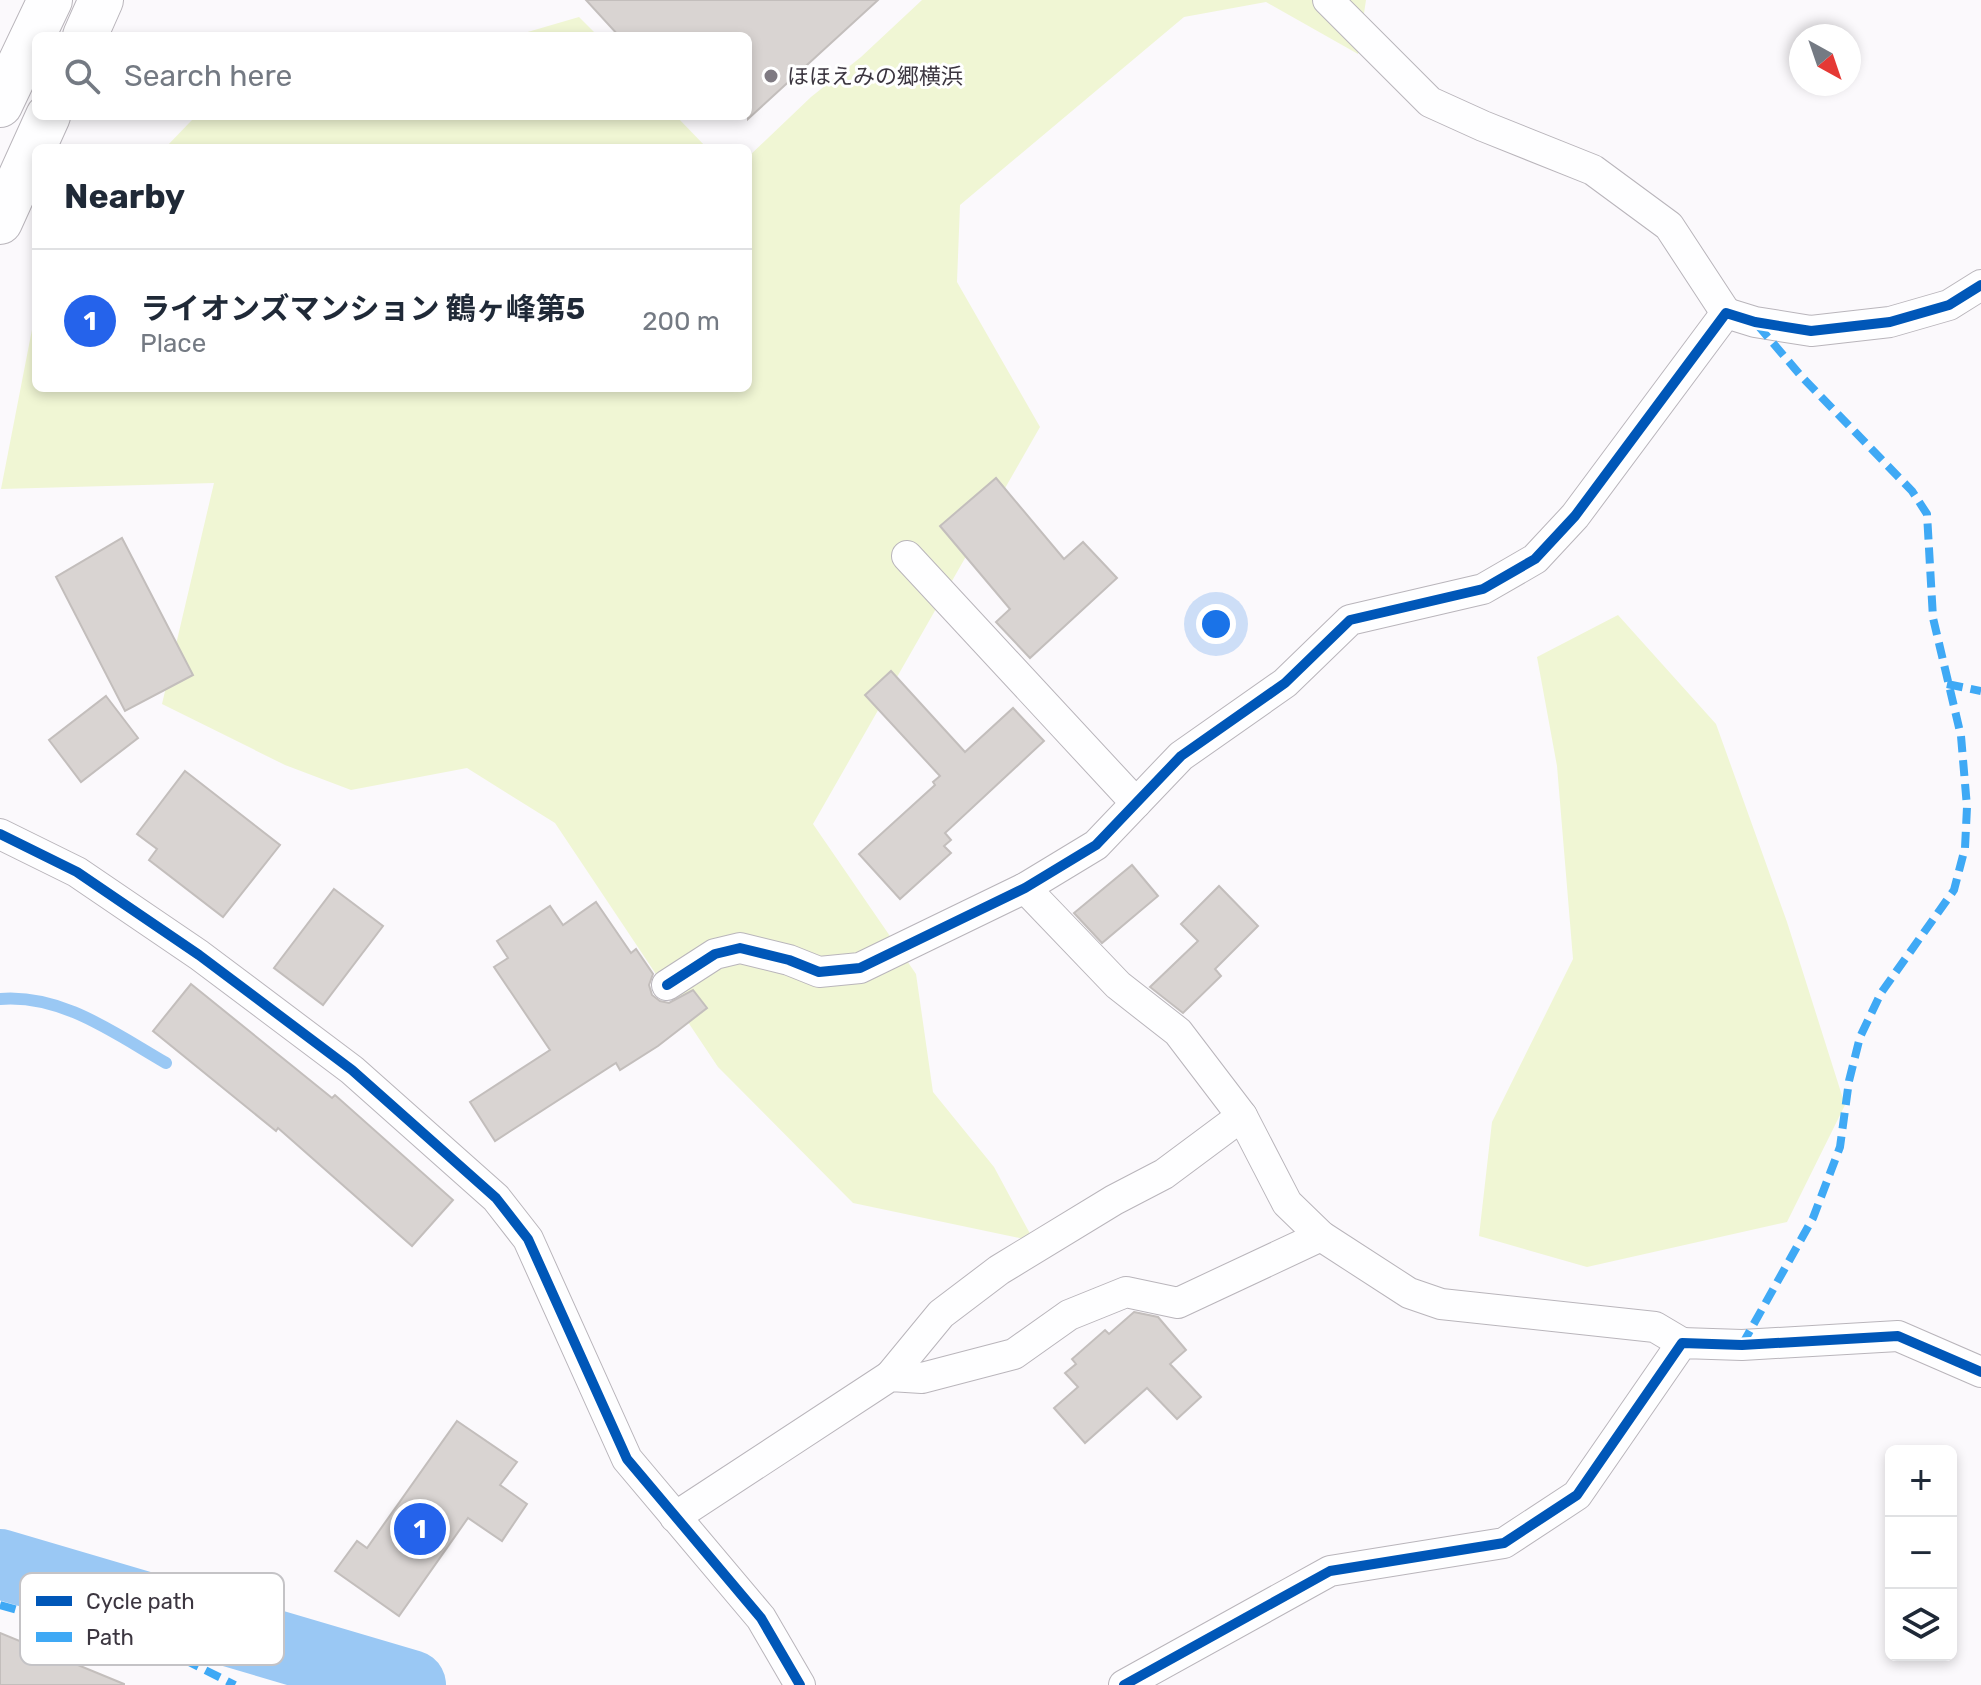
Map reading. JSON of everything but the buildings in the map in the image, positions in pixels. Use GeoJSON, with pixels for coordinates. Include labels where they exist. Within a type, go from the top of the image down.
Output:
{"type":"FeatureCollection","features":[{"type":"Feature","properties":{"kind":"main road"},"geometry":{"type":"LineString","coordinates":[[35,32],[50,0]]}},
{"type":"Feature","properties":{"kind":"main road"},"geometry":{"type":"LineString","coordinates":[[87,32],[101,0]]}},
{"type":"Feature","properties":{"kind":"main road"},"geometry":{"type":"LineString","coordinates":[[0,105],[32,38]]}},
{"type":"Feature","properties":{"kind":"main road"},"geometry":{"type":"LineString","coordinates":[[35,144],[46,120]]}},
{"type":"Feature","properties":{"kind":"main road"},"geometry":{"type":"LineString","coordinates":[[0,222],[32,151]]}},
{"type":"Feature","properties":{"kind":"street"},"geometry":{"type":"LineString","coordinates":[[1328,0],[1430,102],[1593,170],[1669,226],[1726,313],[1755,322],[1811,331],[1890,322],[1949,305],[1981,285]]}},
{"type":"Feature","properties":{"kind":"street"},"geometry":{"type":"LineString","coordinates":[[667,985],[715,954],[740,948],[789,960],[819,972],[860,968],[1025,888],[1096,845],[1181,756],[1285,683],[1350,620],[1483,589],[1535,559],[1575,516],[1726,313]]}},
{"type":"Feature","properties":{"kind":"street"},"geometry":{"type":"LineString","coordinates":[[907,556],[1136,803]]}},
{"type":"Feature","properties":{"kind":"street"},"geometry":{"type":"LineString","coordinates":[[0,834],[77,872],[199,955],[352,1070],[496,1198],[528,1239],[627,1459],[761,1618],[800,1685]]}},
{"type":"Feature","properties":{"kind":"street"},"geometry":{"type":"LineString","coordinates":[[1025,888],[1118,985],[1178,1032],[1242,1116],[1287,1203],[1321,1236],[1409,1293],[1441,1304],[1655,1327],[1682,1343],[1742,1345],[1898,1336],[1981,1372]]}},
{"type":"Feature","properties":{"kind":"street"},"geometry":{"type":"LineString","coordinates":[[675,1517],[890,1376],[941,1314],[999,1270],[1114,1200],[1164,1174],[1242,1116]]}},
{"type":"Feature","properties":{"kind":"street"},"geometry":{"type":"LineString","coordinates":[[890,1376],[922,1378],[1014,1354],[1069,1315],[1126,1292],[1178,1303],[1321,1236]]}},
{"type":"Feature","properties":{"kind":"street"},"geometry":{"type":"LineString","coordinates":[[1124,1685],[1330,1571],[1504,1543],[1577,1495],[1682,1343]]}},
{"type":"Feature","properties":{"kind":"green space"},"geometry":{"type":"Polygon","coordinates":[[[922,0],[1366,0],[1358,54],[1266,2],[1184,17],[960,205],[957,282],[1040,427],[813,824],[916,974],[933,1092],[994,1167],[1034,1241],[853,1203],[718,1067],[555,823],[467,768],[351,790],[285,765],[162,704],[214,483],[1,489],[32,330],[32,392],[752,392],[752,153],[811,97],[861,57],[922,0]]]}},
{"type":"Feature","properties":{"kind":"green space"},"geometry":{"type":"Polygon","coordinates":[[[579,17],[594,32],[528,32],[579,17]]]}},
{"type":"Feature","properties":{"kind":"green space"},"geometry":{"type":"Polygon","coordinates":[[[192,120],[680,120],[703,144],[169,144],[192,120]]]}},
{"type":"Feature","properties":{"kind":"green space"},"geometry":{"type":"Polygon","coordinates":[[[1618,615],[1716,724],[1787,922],[1845,1105],[1787,1222],[1587,1267],[1479,1236],[1492,1122],[1573,959],[1557,766],[1537,657],[1618,615]]]}},
{"type":"Feature","properties":{"kind":"waterway"},"geometry":{"type":"LineString","coordinates":[[0,999],[23,999],[66,1009],[107,1028],[166,1063]]}},
{"type":"Feature","properties":{"kind":"waterway"},"geometry":{"type":"LineString","coordinates":[[0,1564],[31,1573]]}},
{"type":"Feature","properties":{"kind":"waterway"},"geometry":{"type":"LineString","coordinates":[[284,1648],[411,1685]]}},
{"type":"Feature","properties":{"kind":"marked path"},"geometry":{"type":"LineString","coordinates":[[1742,1345],[1813,1218],[1840,1147],[1849,1081],[1860,1037],[1881,993],[1954,890],[1965,848],[1967,807],[1961,736],[1933,618],[1927,514],[1912,491],[1802,377],[1755,322]]}},
{"type":"Feature","properties":{"kind":"marked path"},"geometry":{"type":"LineString","coordinates":[[1947,684],[1981,691]]}},
{"type":"Feature","properties":{"kind":"marked path"},"geometry":{"type":"LineString","coordinates":[[0,1605],[20,1611]]}},
{"type":"Feature","properties":{"kind":"marked path"},"geometry":{"type":"LineString","coordinates":[[195,1665],[235,1685]]}},
{"type":"Feature","properties":{"kind":"cycle path"},"geometry":{"type":"LineString","coordinates":[[667,985],[715,954],[740,948],[789,960],[819,972],[860,968],[1025,888],[1096,845],[1181,756],[1285,683],[1350,620],[1483,589],[1535,559],[1575,516],[1726,313],[1755,322],[1811,331],[1890,322],[1949,305],[1981,285]]}},
{"type":"Feature","properties":{"kind":"cycle path"},"geometry":{"type":"LineString","coordinates":[[0,834],[77,872],[199,955],[352,1070],[496,1198],[528,1239],[627,1459],[761,1618],[800,1685]]}},
{"type":"Feature","properties":{"kind":"cycle path"},"geometry":{"type":"LineString","coordinates":[[1124,1685],[1330,1571],[1504,1543],[1577,1495],[1682,1343],[1742,1345],[1898,1336],[1981,1372]]}},
{"type":"Feature","properties":{"kind":"place","name":"ほほえみの郷横浜"},"geometry":{"type":"Point","coordinates":[771,76]}},
{"type":"Feature","properties":{"kind":"place","name":"ライオンズマンション 鶴ヶ峰第5"},"geometry":{"type":"Point","coordinates":[420,1529]}}]}
